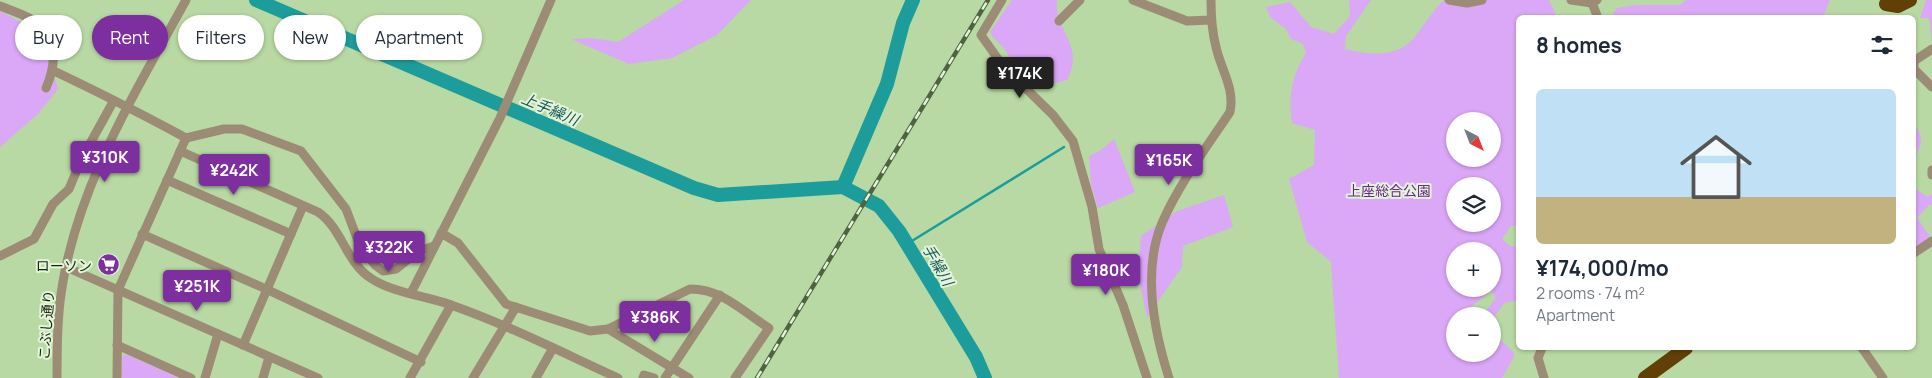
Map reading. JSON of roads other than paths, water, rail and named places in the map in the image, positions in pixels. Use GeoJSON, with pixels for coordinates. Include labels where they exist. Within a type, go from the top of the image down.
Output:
{"type":"FeatureCollection","features":[{"type":"Feature","properties":{"kind":"highway"},"geometry":{"type":"LineString","coordinates":[[1885,7],[1898,6],[1910,0]]}},
{"type":"Feature","properties":{"kind":"highway"},"geometry":{"type":"LineString","coordinates":[[1645,378],[1679,350]]}},
{"type":"Feature","properties":{"kind":"street","name":"こぶし通り"},"geometry":{"type":"LineString","coordinates":[[57,378],[57,331],[66,268],[75,230],[92,182],[128,107],[186,0]]}},
{"type":"Feature","properties":{"kind":"street"},"geometry":{"type":"LineString","coordinates":[[411,293],[500,118],[551,0]]}},
{"type":"Feature","properties":{"kind":"street"},"geometry":{"type":"LineString","coordinates":[[1002,0],[981,35],[1003,66],[1053,115],[1073,141],[1092,207],[1099,249],[1123,305],[1147,378]]}},
{"type":"Feature","properties":{"kind":"street"},"geometry":{"type":"LineString","coordinates":[[1059,21],[1080,0]]}},
{"type":"Feature","properties":{"kind":"street"},"geometry":{"type":"LineString","coordinates":[[1133,0],[1186,21],[1211,20]]}},
{"type":"Feature","properties":{"kind":"street"},"geometry":{"type":"LineString","coordinates":[[1169,378],[1157,335],[1154,310],[1152,278],[1155,246],[1172,202],[1230,112],[1232,100],[1229,83],[1215,46],[1211,20],[1211,0]]}},
{"type":"Feature","properties":{"kind":"street"},"geometry":{"type":"LineString","coordinates":[[1449,0],[1467,3],[1482,0]]}},
{"type":"Feature","properties":{"kind":"street"},"geometry":{"type":"LineString","coordinates":[[1576,1],[1594,1],[1597,15]]}},
{"type":"Feature","properties":{"kind":"street"},"geometry":{"type":"LineString","coordinates":[[0,6],[34,21],[51,41],[54,71],[46,88]]}},
{"type":"Feature","properties":{"kind":"street"},"geometry":{"type":"LineString","coordinates":[[1916,60],[1932,49]]}},
{"type":"Feature","properties":{"kind":"street"},"geometry":{"type":"LineString","coordinates":[[54,71],[186,138],[224,128],[242,129],[301,151],[346,209],[360,246],[375,265],[384,271],[396,269],[417,252],[434,246]]}},
{"type":"Feature","properties":{"kind":"street"},"geometry":{"type":"LineString","coordinates":[[1916,71],[1932,87]]}},
{"type":"Feature","properties":{"kind":"street"},"geometry":{"type":"LineString","coordinates":[[0,256],[34,239],[53,204],[69,189],[81,160],[114,102]]}},
{"type":"Feature","properties":{"kind":"street"},"geometry":{"type":"LineString","coordinates":[[117,378],[118,290],[186,138]]}},
{"type":"Feature","properties":{"kind":"street"},"geometry":{"type":"LineString","coordinates":[[180,151],[318,212],[334,224],[348,253],[371,278],[451,305],[618,378]]}},
{"type":"Feature","properties":{"kind":"street"},"geometry":{"type":"LineString","coordinates":[[1932,170],[1932,175]]}},
{"type":"Feature","properties":{"kind":"street"},"geometry":{"type":"LineString","coordinates":[[168,180],[291,234]]}},
{"type":"Feature","properties":{"kind":"street"},"geometry":{"type":"LineString","coordinates":[[242,345],[303,206]]}},
{"type":"Feature","properties":{"kind":"street"},"geometry":{"type":"LineString","coordinates":[[441,233],[458,243],[502,301],[590,331],[608,330],[690,290],[701,290],[731,300],[746,314],[769,328],[735,378]]}},
{"type":"Feature","properties":{"kind":"street"},"geometry":{"type":"LineString","coordinates":[[142,234],[266,289],[421,362]]}},
{"type":"Feature","properties":{"kind":"street"},"geometry":{"type":"LineString","coordinates":[[1916,252],[1932,241]]}},
{"type":"Feature","properties":{"kind":"street"},"geometry":{"type":"LineString","coordinates":[[66,268],[318,378]]}},
{"type":"Feature","properties":{"kind":"street"},"geometry":{"type":"LineString","coordinates":[[664,378],[720,295]]}},
{"type":"Feature","properties":{"kind":"street"},"geometry":{"type":"LineString","coordinates":[[410,378],[421,362],[451,305]]}},
{"type":"Feature","properties":{"kind":"street"},"geometry":{"type":"LineString","coordinates":[[473,378],[516,307]]}},
{"type":"Feature","properties":{"kind":"street"},"geometry":{"type":"LineString","coordinates":[[608,330],[689,378]]}},
{"type":"Feature","properties":{"kind":"street"},"geometry":{"type":"LineString","coordinates":[[205,378],[218,334]]}},
{"type":"Feature","properties":{"kind":"street"},"geometry":{"type":"LineString","coordinates":[[117,345],[191,378]]}},
{"type":"Feature","properties":{"kind":"street"},"geometry":{"type":"LineString","coordinates":[[536,378],[553,348]]}},
{"type":"Feature","properties":{"kind":"street"},"geometry":{"type":"LineString","coordinates":[[1541,350],[1538,358],[1544,378]]}},
{"type":"Feature","properties":{"kind":"street"},"geometry":{"type":"LineString","coordinates":[[1863,350],[1883,378]]}},
{"type":"Feature","properties":{"kind":"street"},"geometry":{"type":"LineString","coordinates":[[263,378],[269,357]]}},
{"type":"Feature","properties":{"kind":"street"},"geometry":{"type":"LineString","coordinates":[[643,378],[644,375],[654,378]]}},
{"type":"Feature","properties":{"kind":"waterway","name":"上手繰川"},"geometry":{"type":"LineString","coordinates":[[256,0],[694,188],[718,195],[843,187]]}},
{"type":"Feature","properties":{"kind":"waterway"},"geometry":{"type":"LineString","coordinates":[[843,187],[887,84],[903,23],[913,0]]}},
{"type":"Feature","properties":{"kind":"waterway"},"geometry":{"type":"LineString","coordinates":[[907,244],[1064,147]]}},
{"type":"Feature","properties":{"kind":"waterway","name":"手繰川"},"geometry":{"type":"LineString","coordinates":[[843,187],[879,206],[899,231],[976,357],[985,378]]}},
{"type":"Feature","properties":{"kind":"railway"},"geometry":{"type":"LineString","coordinates":[[757,378],[988,0]]}},
{"type":"Feature","properties":{"kind":"place","name":"ローソン"},"geometry":{"type":"Point","coordinates":[108,265]}},
{"type":"Feature","properties":{"kind":"park label","name":"上座総合公園"},"geometry":{"type":"Point","coordinates":[1389,190]}}]}
